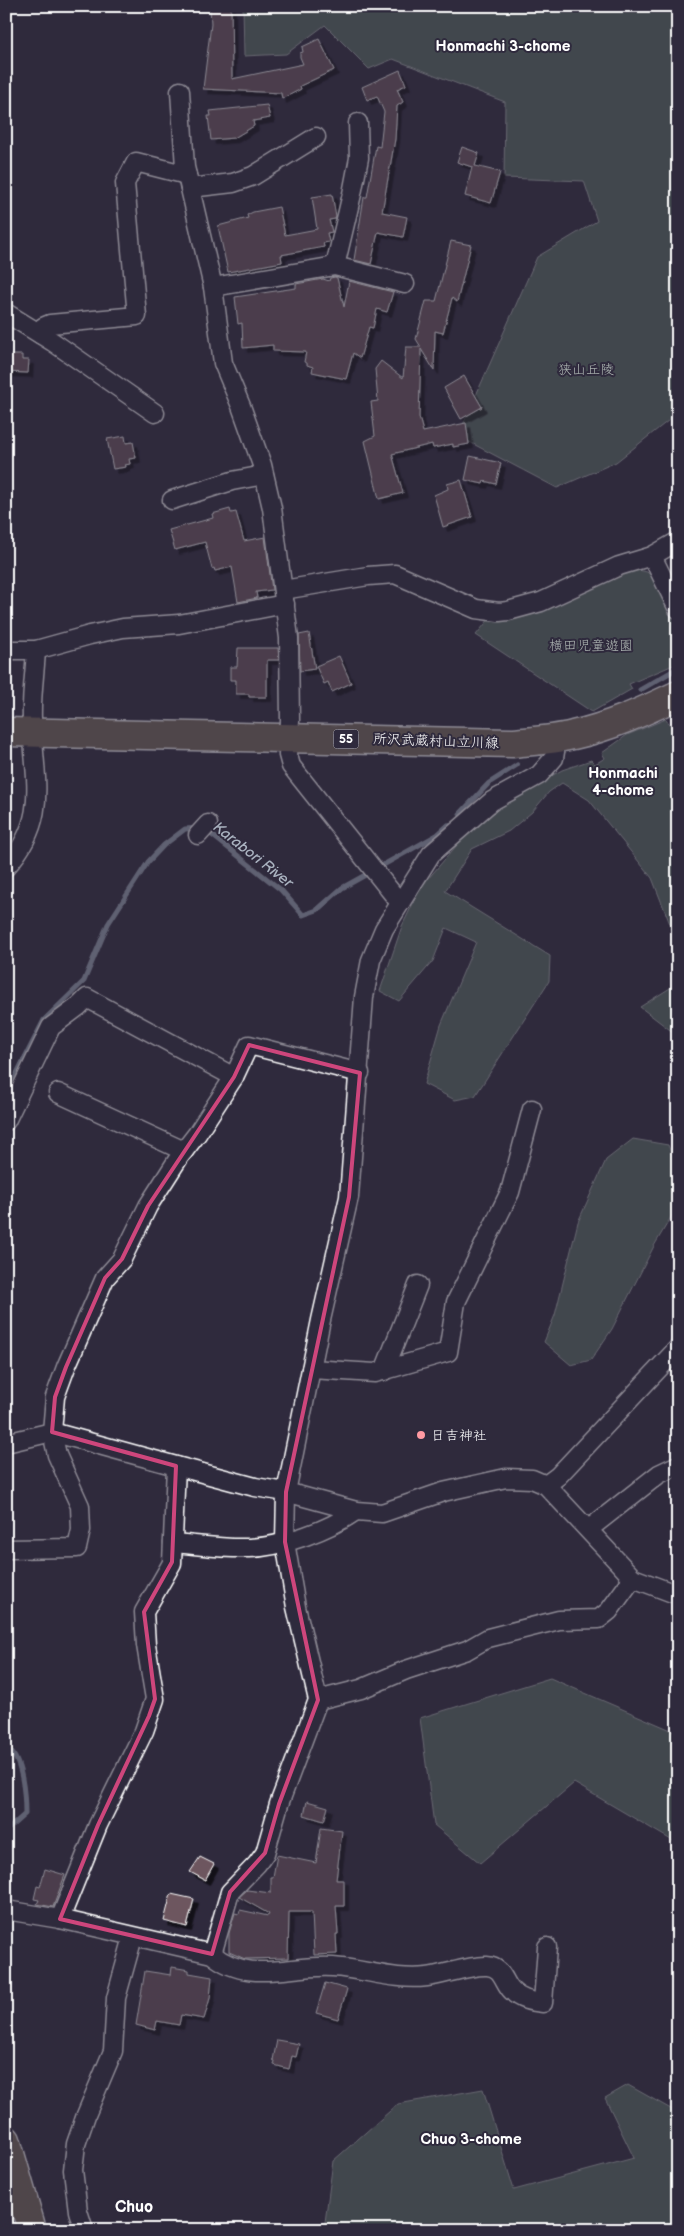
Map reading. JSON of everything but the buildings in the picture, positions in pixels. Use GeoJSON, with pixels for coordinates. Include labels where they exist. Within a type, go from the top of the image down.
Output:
{"type":"FeatureCollection","features":[{"type":"Feature","properties":{"kind":"main road","name":"所沢武蔵村山立川線"},"geometry":{"type":"LineString","coordinates":[[19,732],[289,740],[349,739],[512,743],[557,738],[620,721],[678,695]]}},
{"type":"Feature","properties":{"kind":"main road"},"geometry":{"type":"LineString","coordinates":[[6,2140],[32,2230]]}},
{"type":"Feature","properties":{"kind":"street"},"geometry":{"type":"LineString","coordinates":[[180,91],[188,182],[212,287],[223,363],[241,406],[264,475],[272,508],[289,638],[290,721],[288,755],[291,766],[373,872],[400,902]]}},
{"type":"Feature","properties":{"kind":"street"},"geometry":{"type":"LineString","coordinates":[[335,266],[359,158],[358,123]]}},
{"type":"Feature","properties":{"kind":"street"},"geometry":{"type":"LineString","coordinates":[[40,334],[44,327],[50,324],[137,316],[125,183],[136,162],[188,182],[233,182],[253,176],[316,137]]}},
{"type":"Feature","properties":{"kind":"street"},"geometry":{"type":"LineString","coordinates":[[212,287],[335,266],[405,284]]}},
{"type":"Feature","properties":{"kind":"street"},"geometry":{"type":"LineString","coordinates":[[6,313],[155,412]]}},
{"type":"Feature","properties":{"kind":"street"},"geometry":{"type":"LineString","coordinates":[[172,500],[232,481],[264,475]]}},
{"type":"Feature","properties":{"kind":"street"},"geometry":{"type":"LineString","coordinates":[[6,650],[36,650],[123,628],[179,624],[368,576],[395,574],[476,609],[499,612],[518,610],[541,602],[619,566],[652,556],[678,541]]}},
{"type":"Feature","properties":{"kind":"street"},"geometry":{"type":"LineString","coordinates":[[652,556],[678,609]]}},
{"type":"Feature","properties":{"kind":"street"},"geometry":{"type":"LineString","coordinates":[[6,867],[26,839],[35,817],[37,806],[19,732],[36,650]]}},
{"type":"Feature","properties":{"kind":"street"},"geometry":{"type":"LineString","coordinates":[[212,1954],[230,1892],[265,1853],[278,1804],[318,1700],[296,1606],[285,1542],[286,1492],[349,1196],[360,1073],[364,997],[371,960],[384,929],[431,854],[492,801],[539,775],[554,758],[557,738]]}},
{"type":"Feature","properties":{"kind":"street"},"geometry":{"type":"LineString","coordinates":[[6,1121],[51,1028],[87,998],[234,1078]]}},
{"type":"Feature","properties":{"kind":"street"},"geometry":{"type":"LineString","coordinates":[[6,1549],[77,1548],[81,1530],[80,1506],[57,1455],[52,1432],[55,1397],[105,1278],[122,1260],[148,1206],[234,1078],[249,1045],[360,1073]]}},
{"type":"Feature","properties":{"kind":"street"},"geometry":{"type":"LineString","coordinates":[[58,1093],[184,1151]]}},
{"type":"Feature","properties":{"kind":"street"},"geometry":{"type":"LineString","coordinates":[[311,1369],[374,1373],[448,1352],[456,1302],[510,1192],[532,1109]]}},
{"type":"Feature","properties":{"kind":"street"},"geometry":{"type":"LineString","coordinates":[[384,1371],[418,1285]]}},
{"type":"Feature","properties":{"kind":"street"},"geometry":{"type":"LineString","coordinates":[[546,1485],[558,1476],[678,1348]]}},
{"type":"Feature","properties":{"kind":"street"},"geometry":{"type":"LineString","coordinates":[[6,1443],[52,1432],[255,1487],[286,1492],[356,1511],[382,1513],[443,1492],[506,1478],[532,1479],[546,1485],[633,1578],[678,1595]]}},
{"type":"Feature","properties":{"kind":"street"},"geometry":{"type":"LineString","coordinates":[[589,1529],[659,1474],[678,1465]]}},
{"type":"Feature","properties":{"kind":"street"},"geometry":{"type":"LineString","coordinates":[[60,1919],[98,1824],[144,1731],[155,1699],[146,1645],[144,1612],[172,1563],[176,1466]]}},
{"type":"Feature","properties":{"kind":"street"},"geometry":{"type":"LineString","coordinates":[[173,1543],[250,1548],[285,1542],[338,1524],[356,1511]]}},
{"type":"Feature","properties":{"kind":"street"},"geometry":{"type":"LineString","coordinates":[[318,1700],[361,1689],[406,1670],[467,1650],[488,1638],[559,1620],[599,1619],[609,1611],[633,1578]]}},
{"type":"Feature","properties":{"kind":"street"},"geometry":{"type":"LineString","coordinates":[[6,1910],[60,1919],[212,1954],[222,1963],[261,1973],[332,1967],[398,1978],[427,1977],[487,1966],[499,1970],[512,1992],[528,2001],[543,2003],[547,1947]]}},
{"type":"Feature","properties":{"kind":"street"},"geometry":{"type":"LineString","coordinates":[[84,2230],[78,2211],[73,2170],[76,2144],[86,2115],[114,2051],[116,1998],[134,1937]]}},
{"type":"Feature","properties":{"kind":"highlighted area"},"geometry":{"type":"Polygon","coordinates":[[[249,1045],[360,1073],[349,1197],[286,1492],[285,1542],[318,1700],[279,1804],[265,1853],[230,1892],[212,1954],[60,1919],[98,1825],[149,1716],[155,1699],[144,1612],[172,1562],[176,1466],[52,1432],[55,1397],[66,1367],[105,1278],[122,1259],[148,1206],[234,1077],[249,1045]]]}},
{"type":"Feature","properties":{"kind":"green space","name":"狭山丘陵"},"geometry":{"type":"Polygon","coordinates":[[[243,6],[678,6],[678,413],[616,462],[557,488],[458,436],[537,257],[597,221],[584,181],[504,178],[505,102],[393,59],[369,69],[325,25],[286,54],[244,56],[243,6]]]}},
{"type":"Feature","properties":{"kind":"green space","name":"横田児童遊園"},"geometry":{"type":"Polygon","coordinates":[[[634,569],[647,572],[657,581],[678,625],[678,663],[629,684],[632,689],[592,712],[476,635],[490,618],[503,621],[634,569]]]}},
{"type":"Feature","properties":{"kind":"green space"},"geometry":{"type":"Polygon","coordinates":[[[666,719],[674,730],[678,732],[678,934],[672,929],[652,878],[589,800],[562,783],[549,792],[532,812],[509,831],[472,849],[445,891],[550,956],[549,981],[475,1096],[455,1100],[424,1084],[441,1025],[476,942],[446,928],[433,961],[399,1001],[380,991],[402,926],[421,887],[469,831],[499,805],[562,770],[591,760],[595,764],[605,758],[602,753],[627,735],[666,719]]]}},
{"type":"Feature","properties":{"kind":"green space"},"geometry":{"type":"Polygon","coordinates":[[[678,983],[678,1036],[640,1007],[678,983]]]}},
{"type":"Feature","properties":{"kind":"green space"},"geometry":{"type":"Polygon","coordinates":[[[633,1139],[668,1145],[678,1170],[677,1207],[654,1246],[612,1329],[591,1360],[571,1365],[544,1342],[555,1315],[578,1222],[606,1160],[633,1139]]]}},
{"type":"Feature","properties":{"kind":"green space"},"geometry":{"type":"Polygon","coordinates":[[[550,1678],[678,1733],[678,1844],[574,1783],[480,1863],[434,1825],[420,1718],[550,1678]]]}},
{"type":"Feature","properties":{"kind":"green space"},"geometry":{"type":"Polygon","coordinates":[[[628,2085],[678,2113],[678,2230],[324,2230],[333,2161],[398,2104],[483,2089],[514,2190],[634,2158],[605,2098],[628,2085]]]}},
{"type":"Feature","properties":{"kind":"waterway","name":"Karabori River"},"geometry":{"type":"LineString","coordinates":[[640,690],[678,668]]}},
{"type":"Feature","properties":{"kind":"waterway","name":"Karabori River"},"geometry":{"type":"LineString","coordinates":[[460,814],[489,783],[517,765]]}},
{"type":"Feature","properties":{"kind":"waterway","name":"Karabori River"},"geometry":{"type":"LineString","coordinates":[[207,831],[281,890],[303,915],[317,910],[342,888],[437,835],[448,825]]}},
{"type":"Feature","properties":{"kind":"waterway","name":"Karabori River"},"geometry":{"type":"LineString","coordinates":[[6,1095],[44,1020],[84,981],[108,924],[148,862],[164,845],[185,829],[199,828]]}},
{"type":"Feature","properties":{"kind":"waterway","name":"Karabori River"},"geometry":{"type":"LineString","coordinates":[[6,1747],[12,1752],[22,1778],[25,1814],[6,1831]]}},
{"type":"Feature","properties":{"kind":"place","name":"日吉神社"},"geometry":{"type":"Point","coordinates":[421,1435]}},
{"type":"Feature","properties":{"kind":"district","name":"Honmachi 3-chome"},"geometry":{"type":"Point","coordinates":[503,46]}},
{"type":"Feature","properties":{"kind":"district","name":"Honmachi 4-chome"},"geometry":{"type":"Point","coordinates":[623,782]}},
{"type":"Feature","properties":{"kind":"district","name":"Chuo 3-chome"},"geometry":{"type":"Point","coordinates":[471,2139]}},
{"type":"Feature","properties":{"kind":"district","name":"Chuo"},"geometry":{"type":"Point","coordinates":[134,2207]}}]}
